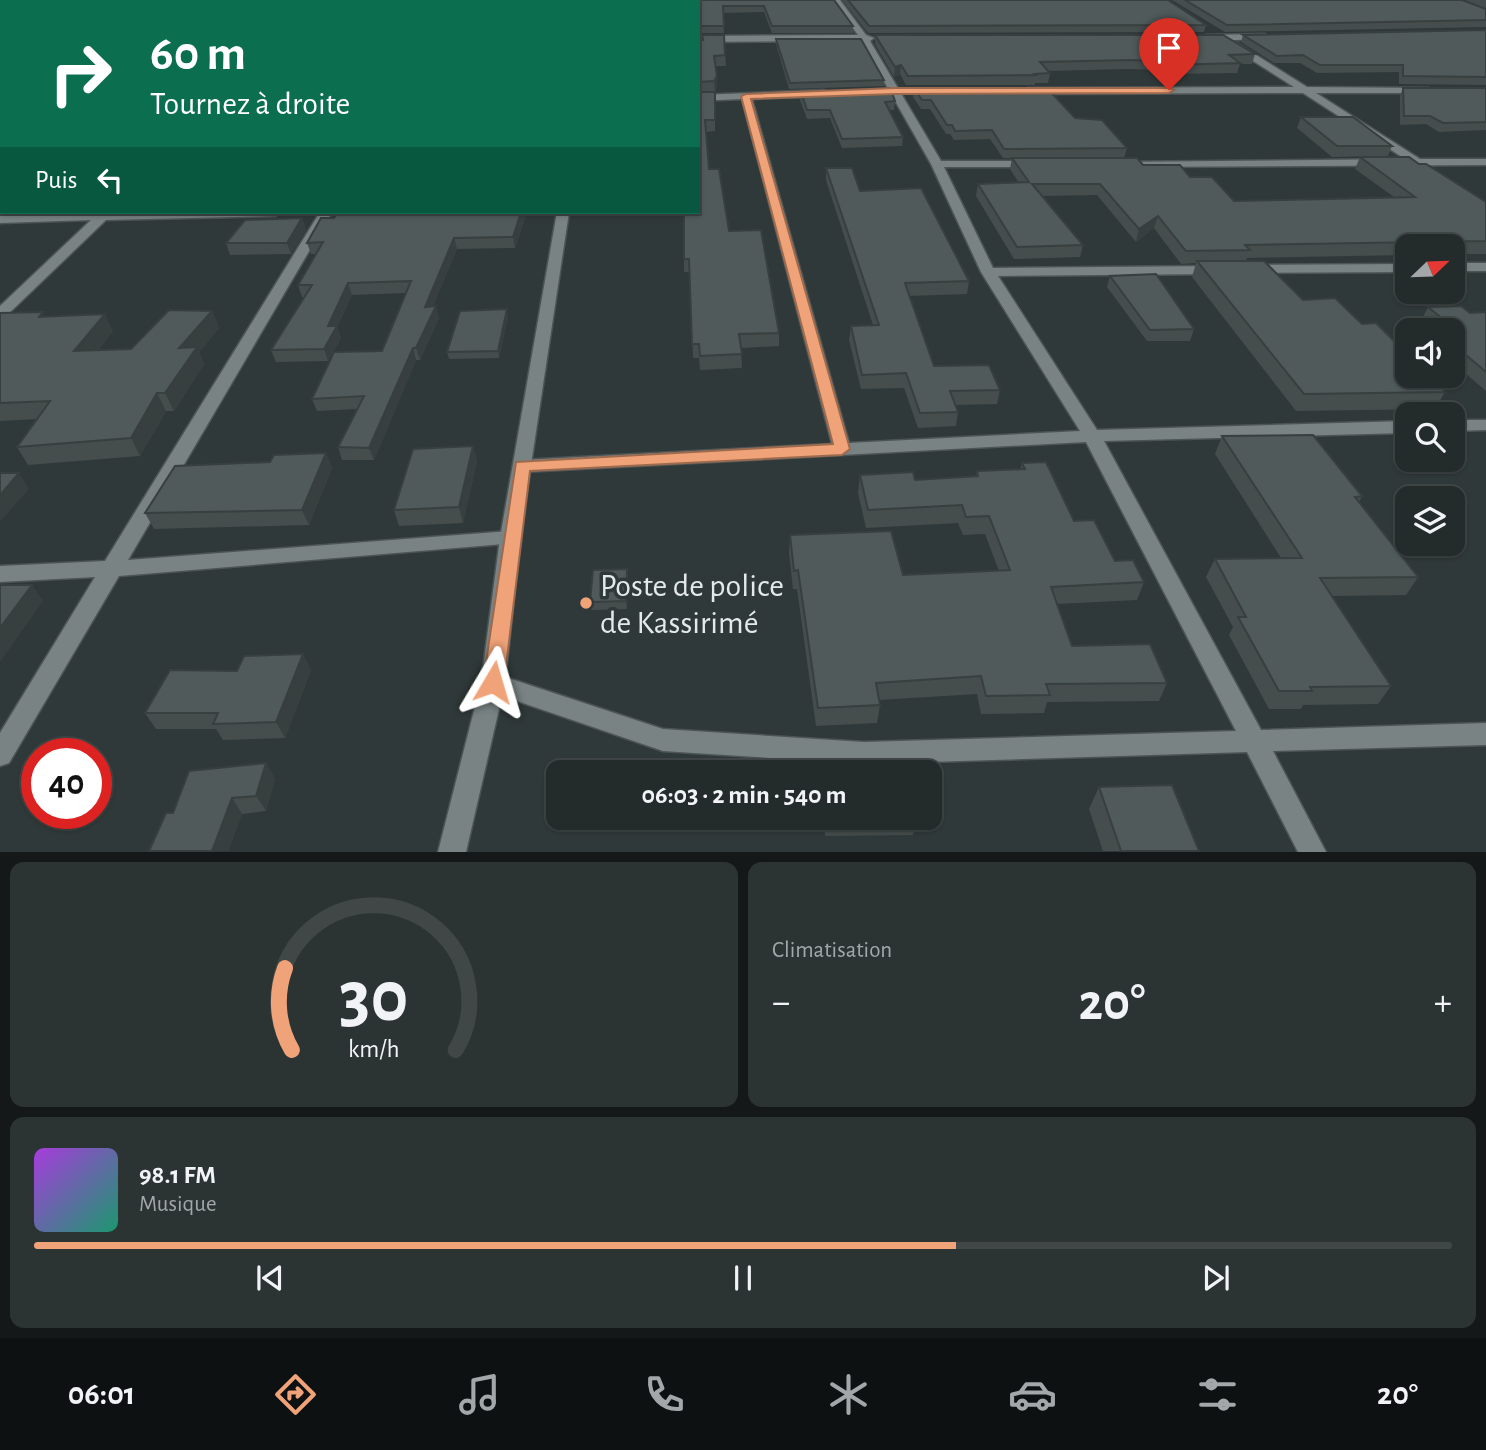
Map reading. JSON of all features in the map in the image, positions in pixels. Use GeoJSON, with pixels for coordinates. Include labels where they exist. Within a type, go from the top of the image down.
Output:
{"type":"FeatureCollection","features":[{"type":"Feature","properties":{"kind":"street"},"geometry":{"type":"LineString","coordinates":[[836,0],[871,38],[895,91],[937,164],[988,272],[1092,436],[1313,852]]}},
{"type":"Feature","properties":{"kind":"street"},"geometry":{"type":"LineString","coordinates":[[1200,24],[1441,177]]}},
{"type":"Feature","properties":{"kind":"street"},"geometry":{"type":"LineString","coordinates":[[1196,38],[1279,37]]}},
{"type":"Feature","properties":{"kind":"street"},"geometry":{"type":"LineString","coordinates":[[700,39],[871,38]]}},
{"type":"Feature","properties":{"kind":"street"},"geometry":{"type":"LineString","coordinates":[[1018,91],[1444,90]]}},
{"type":"Feature","properties":{"kind":"street"},"geometry":{"type":"LineString","coordinates":[[700,98],[841,93]]}},
{"type":"Feature","properties":{"kind":"street"},"geometry":{"type":"LineString","coordinates":[[746,96],[842,449]]}},
{"type":"Feature","properties":{"kind":"street"},"geometry":{"type":"LineString","coordinates":[[1102,164],[1486,162]]}},
{"type":"Feature","properties":{"kind":"street"},"geometry":{"type":"LineString","coordinates":[[937,164],[1047,164]]}},
{"type":"Feature","properties":{"kind":"street"},"geometry":{"type":"LineString","coordinates":[[0,219],[161,214]]}},
{"type":"Feature","properties":{"kind":"street"},"geometry":{"type":"LineString","coordinates":[[0,755],[325,214]]}},
{"type":"Feature","properties":{"kind":"street"},"geometry":{"type":"LineString","coordinates":[[452,852],[493,682],[510,538],[563,214]]}},
{"type":"Feature","properties":{"kind":"street"},"geometry":{"type":"LineString","coordinates":[[0,314],[104,215]]}},
{"type":"Feature","properties":{"kind":"street"},"geometry":{"type":"LineString","coordinates":[[1465,267],[1486,267]]}},
{"type":"Feature","properties":{"kind":"street"},"geometry":{"type":"LineString","coordinates":[[988,272],[1395,268]]}},
{"type":"Feature","properties":{"kind":"street"},"geometry":{"type":"LineString","coordinates":[[1465,426],[1486,425]]}},
{"type":"Feature","properties":{"kind":"street"},"geometry":{"type":"LineString","coordinates":[[522,466],[1092,436],[1395,427]]}},
{"type":"Feature","properties":{"kind":"street"},"geometry":{"type":"LineString","coordinates":[[0,574],[110,569],[510,538]]}},
{"type":"Feature","properties":{"kind":"street"},"geometry":{"type":"LineString","coordinates":[[493,682],[663,740],[864,753],[1486,734]]}},
{"type":"Feature","properties":{"kind":"building"},"geometry":{"type":"Polygon","coordinates":[[[700,0],[834,0],[853,26],[772,26],[764,6],[723,6],[724,26],[701,26],[700,0]]]}},
{"type":"Feature","properties":{"kind":"building"},"geometry":{"type":"Polygon","coordinates":[[[848,0],[1168,0],[1206,25],[869,26],[848,0]]]}},
{"type":"Feature","properties":{"kind":"building"},"geometry":{"type":"Polygon","coordinates":[[[1185,0],[1462,0],[1486,9],[1486,20],[1227,25],[1185,0]]]}},
{"type":"Feature","properties":{"kind":"building"},"geometry":{"type":"Polygon","coordinates":[[[1486,30],[1486,77],[1403,76],[1403,65],[1320,65],[1303,55],[1277,56],[1243,35],[1486,30]]]}},
{"type":"Feature","properties":{"kind":"building"},"geometry":{"type":"Polygon","coordinates":[[[702,35],[724,35],[725,55],[714,56],[717,76],[714,81],[700,82],[700,40],[703,40],[702,35]]]}},
{"type":"Feature","properties":{"kind":"building"},"geometry":{"type":"Polygon","coordinates":[[[875,35],[1223,35],[1255,54],[1229,55],[1240,63],[1169,65],[1164,61],[1130,60],[1040,62],[1050,73],[908,76],[901,65],[895,67],[875,35]]]}},
{"type":"Feature","properties":{"kind":"building"},"geometry":{"type":"Polygon","coordinates":[[[776,39],[861,39],[884,80],[790,83],[776,39]]]}},
{"type":"Feature","properties":{"kind":"building"},"geometry":{"type":"Polygon","coordinates":[[[890,88],[895,101],[885,102],[903,137],[842,139],[830,110],[807,110],[801,92],[890,88]]]}},
{"type":"Feature","properties":{"kind":"building"},"geometry":{"type":"Polygon","coordinates":[[[914,88],[1047,88],[1075,118],[1102,120],[1127,148],[1004,149],[992,130],[955,131],[952,125],[947,125],[931,100],[922,100],[914,88]]]}},
{"type":"Feature","properties":{"kind":"building"},"geometry":{"type":"Polygon","coordinates":[[[1403,88],[1486,88],[1486,122],[1443,123],[1430,116],[1404,116],[1403,88]]]}},
{"type":"Feature","properties":{"kind":"building"},"geometry":{"type":"Polygon","coordinates":[[[700,92],[715,92],[715,120],[705,120],[709,169],[719,169],[729,231],[761,230],[779,333],[739,334],[742,354],[700,356],[699,344],[692,344],[689,259],[684,259],[684,214],[700,214],[700,92]]]}},
{"type":"Feature","properties":{"kind":"building"},"geometry":{"type":"Polygon","coordinates":[[[1301,117],[1353,117],[1392,146],[1337,146],[1301,117]]]}},
{"type":"Feature","properties":{"kind":"building"},"geometry":{"type":"Polygon","coordinates":[[[1360,157],[1409,157],[1419,164],[1426,164],[1486,202],[1486,241],[1465,241],[1465,234],[1395,234],[1395,243],[1245,245],[1250,250],[1186,251],[1158,216],[1139,229],[1100,184],[1032,184],[1083,245],[1017,247],[978,184],[1029,182],[1012,158],[1137,158],[1143,165],[1180,165],[1190,177],[1212,177],[1234,201],[1415,197],[1360,157]]]}},
{"type":"Feature","properties":{"kind":"building"},"geometry":{"type":"Polygon","coordinates":[[[826,168],[852,168],[860,191],[921,188],[969,281],[905,283],[934,366],[989,365],[1000,390],[950,391],[958,412],[920,413],[906,373],[862,375],[851,326],[879,325],[826,168]]]}},
{"type":"Feature","properties":{"kind":"building"},"geometry":{"type":"Polygon","coordinates":[[[337,214],[520,214],[513,237],[454,238],[425,307],[436,306],[416,348],[413,348],[369,448],[338,447],[364,396],[312,399],[334,352],[382,351],[411,281],[348,283],[328,326],[337,326],[324,349],[271,350],[312,285],[298,285],[323,242],[307,243],[321,218],[334,218],[337,214]]]}},
{"type":"Feature","properties":{"kind":"building"},"geometry":{"type":"Polygon","coordinates":[[[302,218],[287,243],[226,243],[245,220],[302,218]]]}},
{"type":"Feature","properties":{"kind":"building"},"geometry":{"type":"Polygon","coordinates":[[[1197,261],[1264,261],[1303,300],[1335,298],[1362,324],[1376,323],[1395,342],[1395,388],[1441,388],[1445,392],[1304,394],[1197,261]]]}},
{"type":"Feature","properties":{"kind":"building"},"geometry":{"type":"Polygon","coordinates":[[[1156,274],[1194,329],[1150,330],[1110,276],[1156,274]]]}},
{"type":"Feature","properties":{"kind":"building"},"geometry":{"type":"Polygon","coordinates":[[[1461,306],[1470,313],[1486,312],[1486,372],[1465,354],[1465,318],[1442,318],[1428,307],[1461,306]]]}},
{"type":"Feature","properties":{"kind":"building"},"geometry":{"type":"Polygon","coordinates":[[[507,309],[498,351],[447,352],[460,311],[507,309]]]}},
{"type":"Feature","properties":{"kind":"building"},"geometry":{"type":"Polygon","coordinates":[[[169,310],[212,311],[179,348],[197,347],[165,393],[157,393],[131,438],[17,447],[50,401],[0,403],[0,313],[43,312],[39,317],[105,314],[74,351],[131,349],[169,310]]]}},
{"type":"Feature","properties":{"kind":"building"},"geometry":{"type":"Polygon","coordinates":[[[1313,435],[1362,496],[1355,497],[1395,548],[1395,556],[1401,556],[1418,577],[1320,578],[1391,686],[1310,687],[1312,691],[1279,691],[1238,617],[1246,617],[1215,559],[1302,558],[1222,436],[1313,435]]]}},
{"type":"Feature","properties":{"kind":"building"},"geometry":{"type":"Polygon","coordinates":[[[473,446],[459,507],[394,510],[413,449],[473,446]]]}},
{"type":"Feature","properties":{"kind":"building"},"geometry":{"type":"Polygon","coordinates":[[[326,453],[302,510],[145,513],[175,466],[270,462],[274,455],[326,453]]]}},
{"type":"Feature","properties":{"kind":"building"},"geometry":{"type":"Polygon","coordinates":[[[1046,462],[1074,521],[1094,520],[1115,561],[1133,560],[1144,582],[1051,587],[1072,646],[1150,644],[1167,683],[1046,684],[1050,695],[986,696],[981,676],[876,683],[880,705],[818,708],[798,570],[794,571],[790,535],[891,531],[903,575],[1010,570],[989,516],[966,517],[962,505],[868,510],[860,475],[913,472],[915,480],[978,476],[977,471],[1025,469],[1022,463],[1046,462]]]}},
{"type":"Feature","properties":{"kind":"building"},"geometry":{"type":"Polygon","coordinates":[[[0,473],[19,473],[0,495],[0,473]]]}},
{"type":"Feature","properties":{"kind":"building"},"geometry":{"type":"Polygon","coordinates":[[[627,569],[626,601],[590,602],[593,570],[627,569]]]}},
{"type":"Feature","properties":{"kind":"building"},"geometry":{"type":"Polygon","coordinates":[[[0,585],[32,585],[0,628],[0,585]]]}},
{"type":"Feature","properties":{"kind":"building"},"geometry":{"type":"Polygon","coordinates":[[[303,654],[276,722],[213,724],[218,713],[145,713],[170,670],[237,671],[244,656],[303,654]]]}},
{"type":"Feature","properties":{"kind":"building"},"geometry":{"type":"Polygon","coordinates":[[[266,763],[256,796],[232,798],[212,851],[149,851],[166,813],[173,813],[189,771],[266,763]]]}},
{"type":"Feature","properties":{"kind":"building"},"geometry":{"type":"Polygon","coordinates":[[[1172,785],[1199,851],[1121,851],[1099,787],[1172,785]]]}},
{"type":"Feature","properties":{"kind":"place","name":"Poste de police de Kassirimé"},"geometry":{"type":"Point","coordinates":[586,603]}},
{"type":"Feature","properties":{"kind":"route"},"geometry":{"type":"LineString","coordinates":[[493,682],[510,538],[522,466],[842,449],[746,96],[895,91],[1169,90]]}}]}
